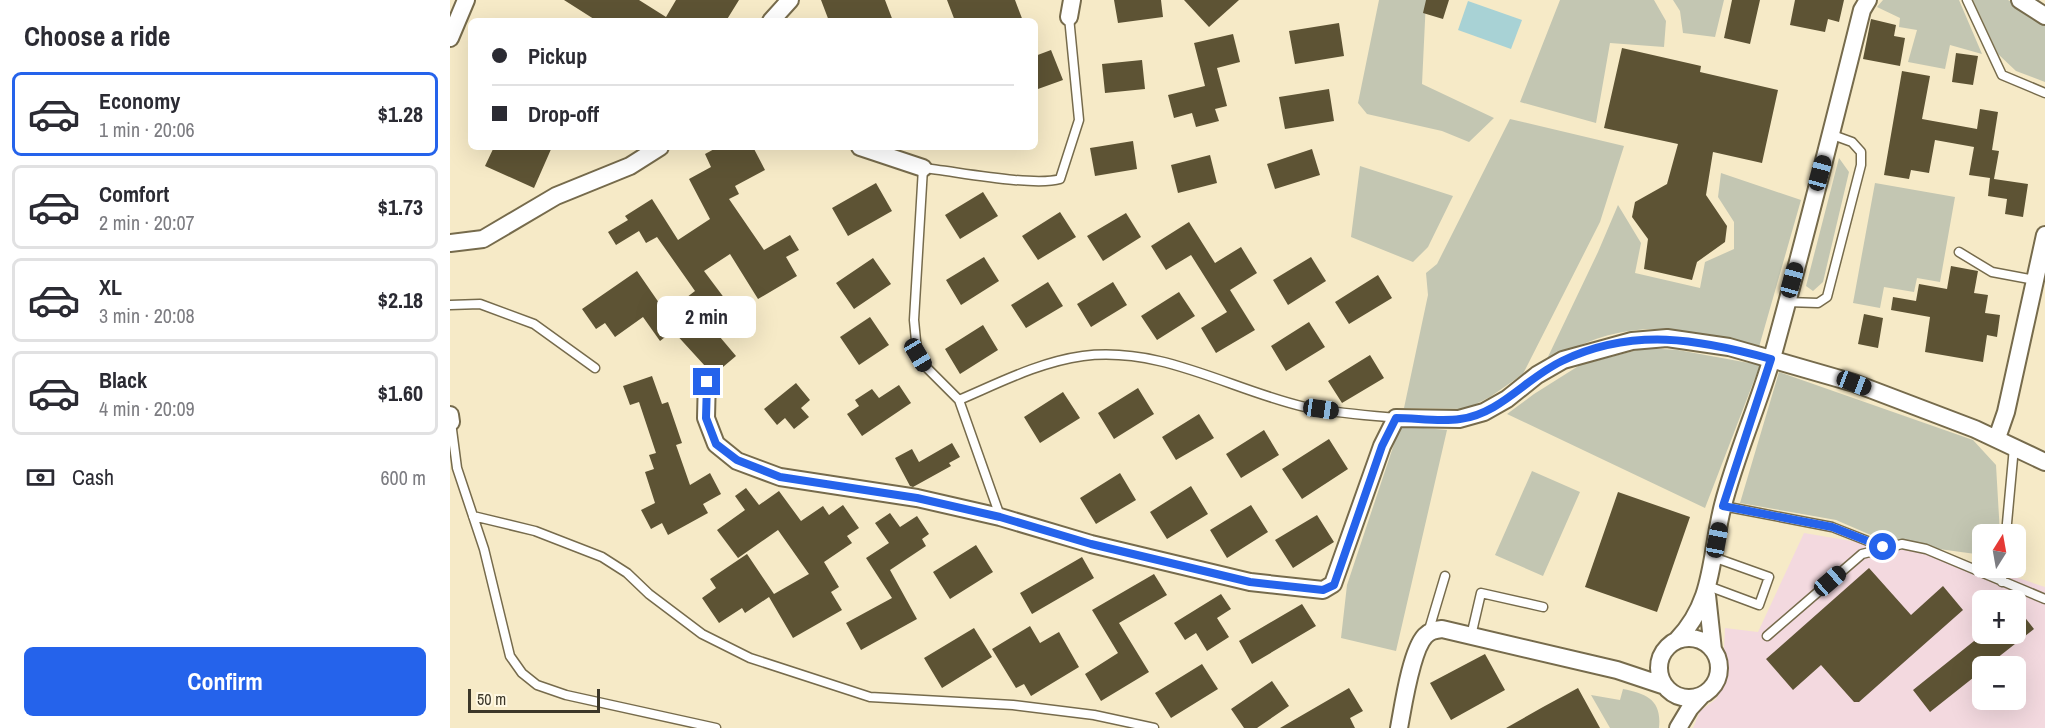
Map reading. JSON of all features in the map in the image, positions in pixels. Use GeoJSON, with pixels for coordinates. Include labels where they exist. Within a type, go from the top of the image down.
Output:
{"type":"FeatureCollection","features":[{"type":"Feature","properties":{"kind":"street"},"geometry":{"type":"LineString","coordinates":[[450,38],[466,0]]}},
{"type":"Feature","properties":{"kind":"street"},"geometry":{"type":"LineString","coordinates":[[774,18],[790,0]]}},
{"type":"Feature","properties":{"kind":"street"},"geometry":{"type":"LineString","coordinates":[[1069,17],[1072,0]]}},
{"type":"Feature","properties":{"kind":"street"},"geometry":{"type":"LineString","coordinates":[[1617,670],[1635,669],[1663,654],[1690,627],[1699,612],[1707,588],[1723,506],[1771,359],[1862,10],[1868,0]]}},
{"type":"Feature","properties":{"kind":"street"},"geometry":{"type":"LineString","coordinates":[[2020,0],[2045,16]]}},
{"type":"Feature","properties":{"kind":"street"},"geometry":{"type":"LineString","coordinates":[[450,243],[483,239],[556,196],[630,166],[655,150]]}},
{"type":"Feature","properties":{"kind":"street"},"geometry":{"type":"LineString","coordinates":[[869,150],[923,168]]}},
{"type":"Feature","properties":{"kind":"street"},"geometry":{"type":"LineString","coordinates":[[1997,438],[2006,412],[2045,235]]}},
{"type":"Feature","properties":{"kind":"street"},"geometry":{"type":"LineString","coordinates":[[707,376],[706,418],[716,444],[737,460],[780,477],[917,498],[1000,517],[1091,544],[1239,579],[1323,590],[1334,585],[1382,446],[1396,418],[1459,419],[1484,412],[1563,360],[1632,340],[1666,338],[1729,348],[1854,383],[1997,438],[2045,462]]}},
{"type":"Feature","properties":{"kind":"street"},"geometry":{"type":"LineString","coordinates":[[1678,728],[1690,708],[1713,687],[1720,669],[1713,650],[1707,588]]}},
{"type":"Feature","properties":{"kind":"street"},"geometry":{"type":"LineString","coordinates":[[1399,728],[1415,657],[1423,638],[1428,633],[1442,629],[1617,670],[1667,688],[1686,699],[1701,696]]}},
{"type":"Feature","properties":{"kind":"street"},"geometry":{"type":"LineString","coordinates":[[1677,640],[1697,639],[1713,650]]}},
{"type":"Feature","properties":{"kind":"street"},"geometry":{"type":"LineString","coordinates":[[1663,654],[1659,673],[1667,688],[1673,728]]}},
{"type":"Feature","properties":{"kind":"lane"},"geometry":{"type":"LineString","coordinates":[[1967,0],[2002,75],[2018,84],[2045,93]]}},
{"type":"Feature","properties":{"kind":"lane"},"geometry":{"type":"LineString","coordinates":[[1000,517],[958,400],[926,367],[918,355],[914,320],[923,168],[1049,182],[1060,178],[1079,120],[1069,17]]}},
{"type":"Feature","properties":{"kind":"lane"},"geometry":{"type":"LineString","coordinates":[[1786,302],[1818,303],[1827,297],[1861,165],[1861,152],[1852,142],[1830,134]]}},
{"type":"Feature","properties":{"kind":"lane"},"geometry":{"type":"LineString","coordinates":[[1959,252],[1992,272],[2035,280]]}},
{"type":"Feature","properties":{"kind":"lane"},"geometry":{"type":"LineString","coordinates":[[450,305],[480,304],[534,324],[595,368]]}},
{"type":"Feature","properties":{"kind":"lane"},"geometry":{"type":"LineString","coordinates":[[958,400],[1025,371],[1085,356],[1111,356],[1143,358],[1174,365],[1305,407],[1396,418]]}},
{"type":"Feature","properties":{"kind":"lane"},"geometry":{"type":"LineString","coordinates":[[451,418],[457,468],[473,516],[510,656],[522,673],[537,685],[566,695],[716,728]]}},
{"type":"Feature","properties":{"kind":"lane"},"geometry":{"type":"LineString","coordinates":[[2007,524],[2014,446]]}},
{"type":"Feature","properties":{"kind":"lane"},"geometry":{"type":"LineString","coordinates":[[1723,506],[1832,527],[1883,547]]}},
{"type":"Feature","properties":{"kind":"lane"},"geometry":{"type":"LineString","coordinates":[[473,516],[535,531],[602,557],[627,573],[649,594],[702,634],[750,658],[870,697],[1013,705],[1094,715],[1154,728]]}},
{"type":"Feature","properties":{"kind":"lane"},"geometry":{"type":"LineString","coordinates":[[1767,636],[1862,554],[1902,544],[1926,549],[2045,599]]}},
{"type":"Feature","properties":{"kind":"lane"},"geometry":{"type":"LineString","coordinates":[[1707,588],[1759,604],[1769,577],[1713,556]]}},
{"type":"Feature","properties":{"kind":"lane"},"geometry":{"type":"LineString","coordinates":[[1428,633],[1445,576]]}},
{"type":"Feature","properties":{"kind":"lane"},"geometry":{"type":"LineString","coordinates":[[2002,578],[2002,582]]}},
{"type":"Feature","properties":{"kind":"lane"},"geometry":{"type":"LineString","coordinates":[[1471,636],[1481,593],[1543,608]]}},
{"type":"Feature","properties":{"kind":"shaded area"},"geometry":{"type":"Polygon","coordinates":[[[1804,533],[1964,560],[1972,563],[1972,578],[2018,578],[2045,587],[2045,728],[1693,728],[1700,711],[1716,699],[1724,681],[1727,663],[1724,648],[1725,628],[1758,632],[1804,533]]]}},
{"type":"Feature","properties":{"kind":"green space"},"geometry":{"type":"Polygon","coordinates":[[[1379,0],[1426,0],[1422,84],[1494,118],[1469,142],[1442,131],[1367,114],[1358,103],[1379,0]]]}},
{"type":"Feature","properties":{"kind":"green space"},"geometry":{"type":"Polygon","coordinates":[[[1560,0],[1654,0],[1666,21],[1664,47],[1610,43],[1596,123],[1520,102],[1560,0]]]}},
{"type":"Feature","properties":{"kind":"green space"},"geometry":{"type":"Polygon","coordinates":[[[1673,0],[1724,0],[1715,37],[1683,33],[1680,11],[1673,0]]]}},
{"type":"Feature","properties":{"kind":"green space"},"geometry":{"type":"Polygon","coordinates":[[[1883,0],[1959,0],[1982,54],[1950,45],[1945,69],[1908,62],[1917,30],[1899,27],[1900,18],[1877,7],[1883,0]]]}},
{"type":"Feature","properties":{"kind":"green space"},"geometry":{"type":"Polygon","coordinates":[[[1973,0],[2008,0],[2037,16],[2045,26],[2045,82],[2016,71],[1998,54],[1973,0]]]}},
{"type":"Feature","properties":{"kind":"green space"},"geometry":{"type":"Polygon","coordinates":[[[1510,119],[1624,146],[1600,222],[1523,374],[1490,397],[1466,409],[1404,408],[1428,295],[1426,273],[1437,264],[1510,119]]]}},
{"type":"Feature","properties":{"kind":"green space"},"geometry":{"type":"Polygon","coordinates":[[[1839,158],[1849,172],[1823,282],[1813,291],[1806,286],[1839,158]]]}},
{"type":"Feature","properties":{"kind":"green space"},"geometry":{"type":"Polygon","coordinates":[[[1360,166],[1453,196],[1428,247],[1413,262],[1351,237],[1360,166]]]}},
{"type":"Feature","properties":{"kind":"green space"},"geometry":{"type":"Polygon","coordinates":[[[1721,173],[1801,200],[1759,347],[1677,331],[1644,329],[1597,339],[1546,361],[1618,205],[1641,243],[1635,273],[1700,288],[1705,262],[1734,249],[1734,222],[1718,197],[1721,173]]]}},
{"type":"Feature","properties":{"kind":"green space"},"geometry":{"type":"Polygon","coordinates":[[[1875,183],[1955,197],[1940,282],[1917,278],[1914,292],[1884,287],[1880,308],[1853,303],[1875,183]]]}},
{"type":"Feature","properties":{"kind":"green space"},"geometry":{"type":"Polygon","coordinates":[[[1645,348],[1678,350],[1760,365],[1705,508],[1507,414],[1580,365],[1645,348]]]}},
{"type":"Feature","properties":{"kind":"green space"},"geometry":{"type":"Polygon","coordinates":[[[1779,372],[1973,440],[1996,465],[1999,524],[1972,524],[1972,554],[1887,542],[1836,520],[1740,503],[1779,372]]]}},
{"type":"Feature","properties":{"kind":"green space"},"geometry":{"type":"Polygon","coordinates":[[[1400,426],[1447,430],[1396,651],[1341,638],[1347,585],[1400,426]]]}},
{"type":"Feature","properties":{"kind":"green space"},"geometry":{"type":"Polygon","coordinates":[[[1532,471],[1580,492],[1543,576],[1495,555],[1532,471]]]}},
{"type":"Feature","properties":{"kind":"green space"},"geometry":{"type":"Polygon","coordinates":[[[1623,689],[1639,693],[1651,700],[1658,711],[1659,728],[1610,728],[1591,695],[1620,700],[1623,689]]]}},
{"type":"Feature","properties":{"kind":"water"},"geometry":{"type":"Polygon","coordinates":[[[1468,1],[1522,20],[1511,49],[1458,30],[1468,1]]]}},
{"type":"Feature","properties":{"kind":"building"},"geometry":{"type":"Polygon","coordinates":[[[564,0],[639,0],[666,17],[676,0],[739,0],[728,18],[592,18],[564,0]]]}},
{"type":"Feature","properties":{"kind":"building"},"geometry":{"type":"Polygon","coordinates":[[[821,0],[885,0],[892,18],[828,18],[821,0]]]}},
{"type":"Feature","properties":{"kind":"building"},"geometry":{"type":"Polygon","coordinates":[[[947,0],[1015,0],[1022,18],[954,18],[947,0]]]}},
{"type":"Feature","properties":{"kind":"building"},"geometry":{"type":"Polygon","coordinates":[[[1114,0],[1161,0],[1163,17],[1118,23],[1114,0]]]}},
{"type":"Feature","properties":{"kind":"building"},"geometry":{"type":"Polygon","coordinates":[[[1184,0],[1239,0],[1209,27],[1184,0]]]}},
{"type":"Feature","properties":{"kind":"building"},"geometry":{"type":"Polygon","coordinates":[[[1426,0],[1449,0],[1443,19],[1423,13],[1426,0]]]}},
{"type":"Feature","properties":{"kind":"building"},"geometry":{"type":"Polygon","coordinates":[[[1732,0],[1760,0],[1750,44],[1724,38],[1732,0]]]}},
{"type":"Feature","properties":{"kind":"building"},"geometry":{"type":"Polygon","coordinates":[[[1795,0],[1844,0],[1839,22],[1828,19],[1825,32],[1790,25],[1795,0]]]}},
{"type":"Feature","properties":{"kind":"building"},"geometry":{"type":"Polygon","coordinates":[[[1871,19],[1896,25],[1894,36],[1905,38],[1900,66],[1863,59],[1871,19]]]}},
{"type":"Feature","properties":{"kind":"building"},"geometry":{"type":"Polygon","coordinates":[[[1339,23],[1344,56],[1295,64],[1289,31],[1339,23]]]}},
{"type":"Feature","properties":{"kind":"building"},"geometry":{"type":"Polygon","coordinates":[[[1233,34],[1240,62],[1217,68],[1227,106],[1215,109],[1219,121],[1196,127],[1192,113],[1174,118],[1168,95],[1205,86],[1194,43],[1233,34]]]}},
{"type":"Feature","properties":{"kind":"building"},"geometry":{"type":"Polygon","coordinates":[[[1622,48],[1701,66],[1700,72],[1778,90],[1762,163],[1713,152],[1706,195],[1727,226],[1725,242],[1697,262],[1692,280],[1644,269],[1648,239],[1632,217],[1635,202],[1667,184],[1678,144],[1604,128],[1622,48]]]}},
{"type":"Feature","properties":{"kind":"building"},"geometry":{"type":"Polygon","coordinates":[[[1051,50],[1063,80],[1038,89],[1038,55],[1051,50]]]}},
{"type":"Feature","properties":{"kind":"building"},"geometry":{"type":"Polygon","coordinates":[[[1956,53],[1978,56],[1973,85],[1952,82],[1956,53]]]}},
{"type":"Feature","properties":{"kind":"building"},"geometry":{"type":"Polygon","coordinates":[[[1142,60],[1145,89],[1105,93],[1102,64],[1142,60]]]}},
{"type":"Feature","properties":{"kind":"building"},"geometry":{"type":"Polygon","coordinates":[[[1902,71],[1930,76],[1922,119],[1977,129],[1980,109],[1998,112],[1992,150],[1999,151],[1994,179],[2028,184],[2023,217],[2005,214],[2007,199],[1988,196],[1990,178],[1969,175],[1974,147],[1935,140],[1929,173],[1911,170],[1909,179],[1884,175],[1902,71]]]}},
{"type":"Feature","properties":{"kind":"building"},"geometry":{"type":"Polygon","coordinates":[[[1329,89],[1334,121],[1285,129],[1279,97],[1329,89]]]}},
{"type":"Feature","properties":{"kind":"building"},"geometry":{"type":"Polygon","coordinates":[[[1133,141],[1137,169],[1095,176],[1090,148],[1133,141]]]}},
{"type":"Feature","properties":{"kind":"building"},"geometry":{"type":"Polygon","coordinates":[[[1312,149],[1320,175],[1275,189],[1267,164],[1312,149]]]}},
{"type":"Feature","properties":{"kind":"building"},"geometry":{"type":"Polygon","coordinates":[[[493,150],[551,150],[534,188],[485,166],[493,150]]]}},
{"type":"Feature","properties":{"kind":"building"},"geometry":{"type":"Polygon","coordinates":[[[712,150],[755,150],[765,170],[735,186],[739,194],[729,199],[764,250],[790,235],[799,250],[786,257],[797,276],[758,299],[730,254],[704,271],[725,299],[711,309],[718,317],[709,324],[736,356],[717,372],[712,367],[705,366],[673,331],[660,341],[643,317],[615,337],[605,323],[596,329],[582,309],[637,271],[666,313],[695,291],[657,237],[646,243],[639,231],[616,245],[608,232],[628,220],[625,216],[652,199],[678,240],[710,219],[689,179],[711,167],[705,154],[712,150]]]}},
{"type":"Feature","properties":{"kind":"building"},"geometry":{"type":"Polygon","coordinates":[[[1210,155],[1217,183],[1178,193],[1171,165],[1210,155]]]}},
{"type":"Feature","properties":{"kind":"building"},"geometry":{"type":"Polygon","coordinates":[[[876,183],[892,211],[848,236],[832,208],[876,183]]]}},
{"type":"Feature","properties":{"kind":"building"},"geometry":{"type":"Polygon","coordinates":[[[983,192],[998,216],[960,239],[945,215],[983,192]]]}},
{"type":"Feature","properties":{"kind":"building"},"geometry":{"type":"Polygon","coordinates":[[[1060,212],[1076,237],[1038,260],[1022,236],[1060,212]]]}},
{"type":"Feature","properties":{"kind":"building"},"geometry":{"type":"Polygon","coordinates":[[[1126,213],[1141,237],[1103,261],[1087,236],[1126,213]]]}},
{"type":"Feature","properties":{"kind":"building"},"geometry":{"type":"Polygon","coordinates":[[[1189,222],[1215,263],[1241,247],[1257,273],[1230,290],[1255,330],[1216,353],[1201,328],[1227,312],[1191,255],[1166,270],[1151,246],[1189,222]]]}},
{"type":"Feature","properties":{"kind":"building"},"geometry":{"type":"Polygon","coordinates":[[[984,257],[999,281],[961,305],[946,280],[984,257]]]}},
{"type":"Feature","properties":{"kind":"building"},"geometry":{"type":"Polygon","coordinates":[[[1311,257],[1326,281],[1288,305],[1273,280],[1311,257]]]}},
{"type":"Feature","properties":{"kind":"building"},"geometry":{"type":"Polygon","coordinates":[[[873,258],[891,284],[854,309],[836,283],[873,258]]]}},
{"type":"Feature","properties":{"kind":"building"},"geometry":{"type":"Polygon","coordinates":[[[1951,266],[1978,271],[1974,293],[1988,295],[1985,313],[2000,315],[1997,337],[1987,335],[1983,362],[1925,352],[1930,317],[1891,310],[1893,297],[1916,301],[1919,284],[1947,289],[1951,266]]]}},
{"type":"Feature","properties":{"kind":"building"},"geometry":{"type":"Polygon","coordinates":[[[1378,275],[1392,298],[1349,324],[1335,302],[1378,275]]]}},
{"type":"Feature","properties":{"kind":"building"},"geometry":{"type":"Polygon","coordinates":[[[1048,282],[1063,306],[1026,328],[1011,305],[1048,282]]]}},
{"type":"Feature","properties":{"kind":"building"},"geometry":{"type":"Polygon","coordinates":[[[1113,282],[1127,305],[1091,327],[1077,304],[1113,282]]]}},
{"type":"Feature","properties":{"kind":"building"},"geometry":{"type":"Polygon","coordinates":[[[1179,292],[1195,316],[1157,340],[1141,316],[1179,292]]]}},
{"type":"Feature","properties":{"kind":"building"},"geometry":{"type":"Polygon","coordinates":[[[1864,314],[1883,318],[1878,348],[1858,344],[1864,314]]]}},
{"type":"Feature","properties":{"kind":"building"},"geometry":{"type":"Polygon","coordinates":[[[870,317],[889,345],[859,365],[840,337],[870,317]]]}},
{"type":"Feature","properties":{"kind":"building"},"geometry":{"type":"Polygon","coordinates":[[[1309,322],[1325,347],[1286,371],[1271,346],[1309,322]]]}},
{"type":"Feature","properties":{"kind":"building"},"geometry":{"type":"Polygon","coordinates":[[[983,325],[998,350],[960,374],[945,349],[983,325]]]}},
{"type":"Feature","properties":{"kind":"building"},"geometry":{"type":"Polygon","coordinates":[[[1370,355],[1384,378],[1342,403],[1328,381],[1370,355]]]}},
{"type":"Feature","properties":{"kind":"building"},"geometry":{"type":"Polygon","coordinates":[[[652,376],[662,404],[668,402],[682,443],[676,445],[690,485],[710,473],[721,494],[703,504],[708,513],[668,535],[662,523],[651,529],[641,510],[655,503],[645,472],[654,469],[649,455],[656,453],[639,402],[630,405],[623,386],[652,376]]]}},
{"type":"Feature","properties":{"kind":"building"},"geometry":{"type":"Polygon","coordinates":[[[796,383],[810,400],[801,408],[809,417],[794,429],[785,418],[777,425],[764,409],[796,383]]]}},
{"type":"Feature","properties":{"kind":"building"},"geometry":{"type":"Polygon","coordinates":[[[899,385],[911,403],[862,436],[847,414],[859,406],[855,400],[872,389],[879,398],[899,385]]]}},
{"type":"Feature","properties":{"kind":"building"},"geometry":{"type":"Polygon","coordinates":[[[1138,388],[1154,414],[1114,439],[1098,413],[1138,388]]]}},
{"type":"Feature","properties":{"kind":"building"},"geometry":{"type":"Polygon","coordinates":[[[1063,392],[1080,418],[1040,443],[1024,417],[1063,392]]]}},
{"type":"Feature","properties":{"kind":"building"},"geometry":{"type":"Polygon","coordinates":[[[1199,414],[1214,438],[1176,460],[1162,437],[1199,414]]]}},
{"type":"Feature","properties":{"kind":"building"},"geometry":{"type":"Polygon","coordinates":[[[1264,430],[1279,455],[1241,478],[1226,454],[1264,430]]]}},
{"type":"Feature","properties":{"kind":"building"},"geometry":{"type":"Polygon","coordinates":[[[1329,439],[1348,469],[1302,499],[1282,469],[1329,439]]]}},
{"type":"Feature","properties":{"kind":"building"},"geometry":{"type":"Polygon","coordinates":[[[952,443],[960,457],[949,463],[951,466],[913,487],[910,486],[895,458],[912,449],[919,462],[952,443]]]}},
{"type":"Feature","properties":{"kind":"building"},"geometry":{"type":"Polygon","coordinates":[[[1120,473],[1136,500],[1096,524],[1080,498],[1120,473]]]}},
{"type":"Feature","properties":{"kind":"building"},"geometry":{"type":"Polygon","coordinates":[[[1191,486],[1208,514],[1167,539],[1150,512],[1191,486]]]}},
{"type":"Feature","properties":{"kind":"building"},"geometry":{"type":"Polygon","coordinates":[[[746,488],[759,505],[779,491],[801,521],[823,506],[829,515],[843,505],[859,528],[847,536],[852,543],[824,562],[839,587],[831,592],[842,610],[793,638],[769,597],[745,613],[742,608],[719,623],[702,598],[716,588],[710,579],[747,554],[774,594],[809,574],[778,530],[738,558],[717,530],[745,510],[735,496],[746,488]]]}},
{"type":"Feature","properties":{"kind":"building"},"geometry":{"type":"Polygon","coordinates":[[[1618,492],[1690,517],[1657,612],[1585,587],[1618,492]]]}},
{"type":"Feature","properties":{"kind":"building"},"geometry":{"type":"Polygon","coordinates":[[[1251,505],[1268,532],[1227,558],[1210,530],[1251,505]]]}},
{"type":"Feature","properties":{"kind":"building"},"geometry":{"type":"Polygon","coordinates":[[[890,513],[900,527],[917,516],[929,534],[922,539],[926,546],[890,570],[917,619],[861,650],[846,623],[892,598],[866,558],[889,543],[875,523],[890,513]]]}},
{"type":"Feature","properties":{"kind":"building"},"geometry":{"type":"Polygon","coordinates":[[[1317,515],[1334,542],[1293,568],[1275,540],[1317,515]]]}},
{"type":"Feature","properties":{"kind":"building"},"geometry":{"type":"Polygon","coordinates":[[[976,545],[993,572],[950,599],[933,572],[976,545]]]}},
{"type":"Feature","properties":{"kind":"building"},"geometry":{"type":"Polygon","coordinates":[[[1082,557],[1094,578],[1032,614],[1020,593],[1082,557]]]}},
{"type":"Feature","properties":{"kind":"building"},"geometry":{"type":"Polygon","coordinates":[[[1869,568],[1911,615],[1943,586],[1963,610],[1859,702],[1854,702],[1821,665],[1793,690],[1766,659],[1869,568]]]}},
{"type":"Feature","properties":{"kind":"building"},"geometry":{"type":"Polygon","coordinates":[[[1154,574],[1167,595],[1119,623],[1149,672],[1101,701],[1085,674],[1118,653],[1092,610],[1154,574]]]}},
{"type":"Feature","properties":{"kind":"building"},"geometry":{"type":"Polygon","coordinates":[[[1221,594],[1231,609],[1217,618],[1229,637],[1207,651],[1196,633],[1185,640],[1174,623],[1221,594]]]}},
{"type":"Feature","properties":{"kind":"building"},"geometry":{"type":"Polygon","coordinates":[[[1302,604],[1316,626],[1252,664],[1239,641],[1302,604]]]}},
{"type":"Feature","properties":{"kind":"building"},"geometry":{"type":"Polygon","coordinates":[[[2026,619],[2034,629],[2026,635],[2026,619]]]}},
{"type":"Feature","properties":{"kind":"building"},"geometry":{"type":"Polygon","coordinates":[[[1030,626],[1040,643],[1059,632],[1079,667],[1031,696],[1024,684],[1016,688],[992,649],[1030,626]]]}},
{"type":"Feature","properties":{"kind":"building"},"geometry":{"type":"Polygon","coordinates":[[[974,628],[992,657],[942,688],[924,658],[974,628]]]}},
{"type":"Feature","properties":{"kind":"building"},"geometry":{"type":"Polygon","coordinates":[[[1972,643],[2015,644],[2000,656],[1972,656],[1972,679],[1930,712],[1913,690],[1972,643]]]}},
{"type":"Feature","properties":{"kind":"building"},"geometry":{"type":"Polygon","coordinates":[[[1485,654],[1505,690],[1451,720],[1430,683],[1485,654]]]}},
{"type":"Feature","properties":{"kind":"building"},"geometry":{"type":"Polygon","coordinates":[[[1202,664],[1218,689],[1171,718],[1155,693],[1202,664]]]}},
{"type":"Feature","properties":{"kind":"building"},"geometry":{"type":"Polygon","coordinates":[[[1272,681],[1289,706],[1257,728],[1244,728],[1231,709],[1272,681]]]}},
{"type":"Feature","properties":{"kind":"building"},"geometry":{"type":"Polygon","coordinates":[[[1349,688],[1363,711],[1350,718],[1355,728],[1280,728],[1349,688]]]}},
{"type":"Feature","properties":{"kind":"building"},"geometry":{"type":"Polygon","coordinates":[[[1578,688],[1600,728],[1506,728],[1543,707],[1578,688]]]}},
{"type":"Feature","properties":{"kind":"route"},"geometry":{"type":"LineString","coordinates":[[707,382],[706,418],[716,444],[737,460],[780,477],[917,498],[1000,517],[1091,544],[1250,582],[1323,590],[1334,585],[1382,446],[1396,418],[1459,419],[1484,412],[1563,360],[1632,340],[1666,338],[1729,348],[1771,359],[1723,506],[1832,527],[1883,547]]}}]}
